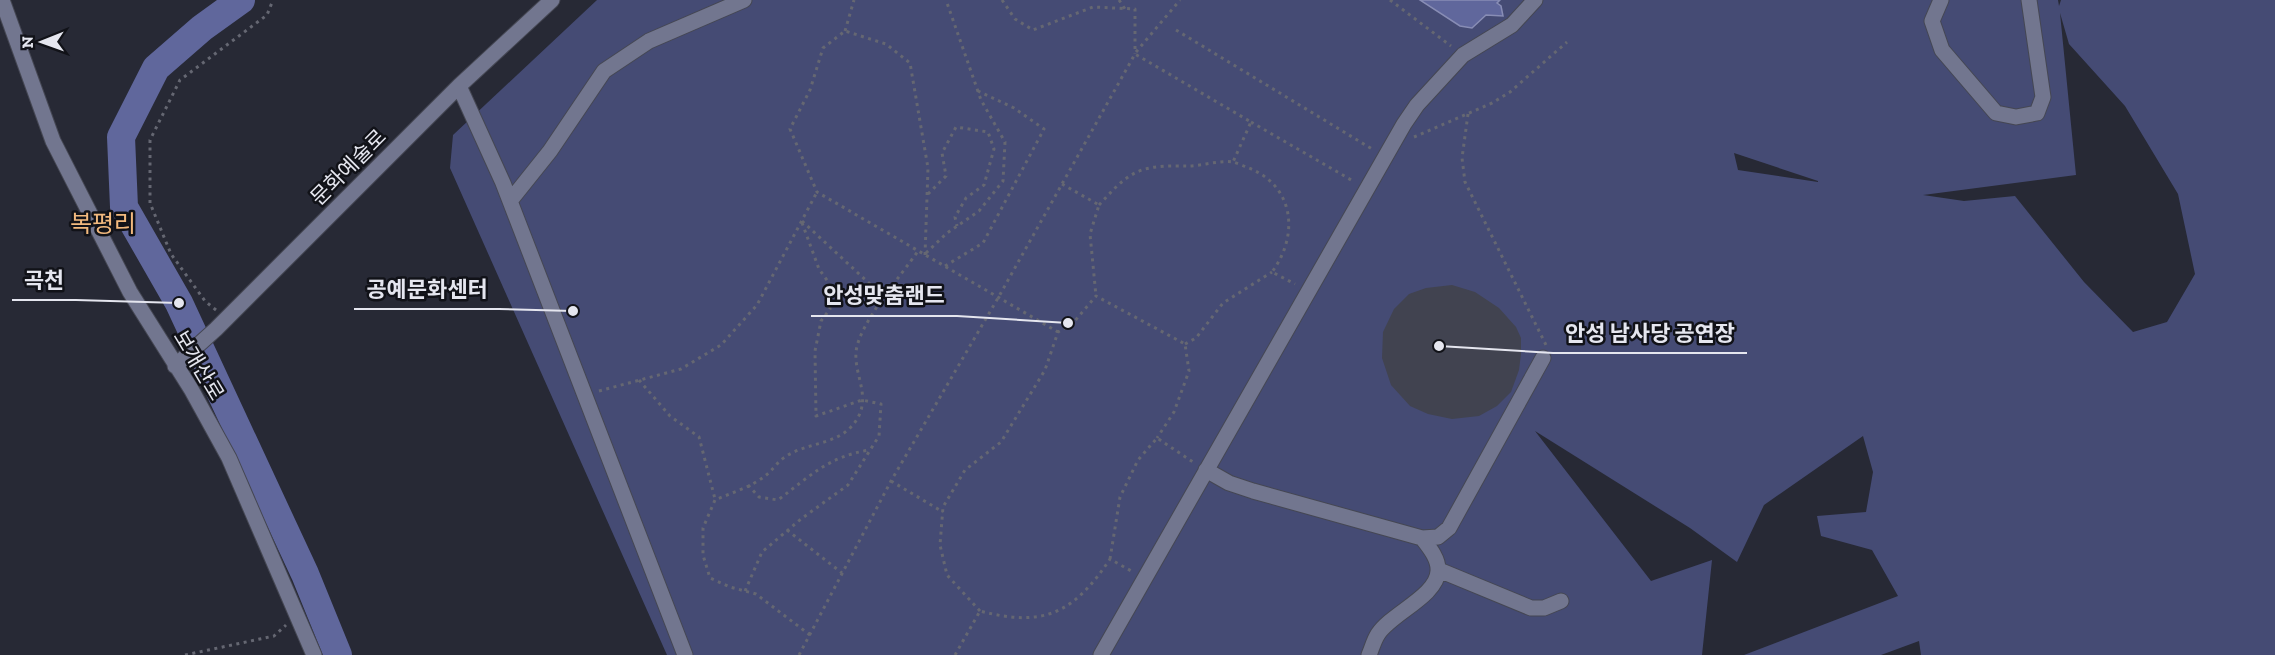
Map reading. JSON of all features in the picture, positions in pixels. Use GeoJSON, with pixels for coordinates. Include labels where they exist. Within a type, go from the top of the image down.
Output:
{"type":"FeatureCollection","features":[{"type":"Feature","properties":{"kind":"street","name":"보개산로"},"geometry":{"type":"LineString","coordinates":[[2,0],[53,141],[130,292],[191,389],[229,458],[314,655]]}},
{"type":"Feature","properties":{"kind":"street","name":"문화예술로"},"geometry":{"type":"LineString","coordinates":[[175,366],[459,86],[552,0]]}},
{"type":"Feature","properties":{"kind":"street"},"geometry":{"type":"LineString","coordinates":[[510,201],[550,152],[604,71],[649,41],[744,0]]}},
{"type":"Feature","properties":{"kind":"street"},"geometry":{"type":"LineString","coordinates":[[1101,655],[1367,188],[1417,105],[1463,55],[1512,25],[1535,0]]}},
{"type":"Feature","properties":{"kind":"street"},"geometry":{"type":"LineString","coordinates":[[1941,0],[1932,21],[1942,50],[1996,113],[2016,117],[2037,113],[2043,97],[2029,0]]}},
{"type":"Feature","properties":{"kind":"street"},"geometry":{"type":"LineString","coordinates":[[459,86],[510,201],[685,655]]}},
{"type":"Feature","properties":{"kind":"street"},"geometry":{"type":"LineString","coordinates":[[1206,470],[1229,483],[1253,491],[1422,538],[1438,537],[1449,528],[1543,358]]}},
{"type":"Feature","properties":{"kind":"street"},"geometry":{"type":"LineString","coordinates":[[1369,655],[1378,634],[1395,616],[1433,586],[1439,570],[1434,554],[1422,538]]}},
{"type":"Feature","properties":{"kind":"street"},"geometry":{"type":"LineString","coordinates":[[1439,570],[1531,608],[1544,608],[1561,601]]}},
{"type":"Feature","properties":{"kind":"path"},"geometry":{"type":"LineString","coordinates":[[221,323],[171,254],[150,203],[150,140],[180,80],[267,15],[273,0]]}},
{"type":"Feature","properties":{"kind":"path"},"geometry":{"type":"LineString","coordinates":[[854,0],[845,31],[823,48],[810,90],[790,129],[817,192],[1058,332]]}},
{"type":"Feature","properties":{"kind":"path"},"geometry":{"type":"LineString","coordinates":[[925,255],[947,233],[979,212],[1003,181],[1005,142],[981,100],[946,0]]}},
{"type":"Feature","properties":{"kind":"path"},"geometry":{"type":"LineString","coordinates":[[1002,0],[1015,19],[1033,30],[1093,7],[1135,9],[1135,54]]}},
{"type":"Feature","properties":{"kind":"path"},"geometry":{"type":"LineString","coordinates":[[1119,0],[1125,9]]}},
{"type":"Feature","properties":{"kind":"path"},"geometry":{"type":"LineString","coordinates":[[799,655],[891,481],[998,298],[1135,54],[1180,0]]}},
{"type":"Feature","properties":{"kind":"path"},"geometry":{"type":"LineString","coordinates":[[1390,0],[1463,55]]}},
{"type":"Feature","properties":{"kind":"path"},"geometry":{"type":"LineString","coordinates":[[1176,30],[1385,158]]}},
{"type":"Feature","properties":{"kind":"path"},"geometry":{"type":"LineString","coordinates":[[845,31],[886,44],[910,63],[928,168],[925,255]]}},
{"type":"Feature","properties":{"kind":"path"},"geometry":{"type":"LineString","coordinates":[[1410,138],[1492,103],[1510,92],[1567,42]]}},
{"type":"Feature","properties":{"kind":"path"},"geometry":{"type":"LineString","coordinates":[[1135,54],[1367,188]]}},
{"type":"Feature","properties":{"kind":"path"},"geometry":{"type":"LineString","coordinates":[[945,266],[983,243],[1044,129],[1014,108],[978,91]]}},
{"type":"Feature","properties":{"kind":"path"},"geometry":{"type":"LineString","coordinates":[[1468,114],[1462,158],[1465,182],[1541,333],[1547,347],[1543,358]]}},
{"type":"Feature","properties":{"kind":"path"},"geometry":{"type":"LineString","coordinates":[[1233,162],[1251,122]]}},
{"type":"Feature","properties":{"kind":"path"},"geometry":{"type":"LineString","coordinates":[[927,196],[946,176],[942,153],[956,127],[988,132],[994,149],[984,185],[966,198],[955,217],[957,226]]}},
{"type":"Feature","properties":{"kind":"path"},"geometry":{"type":"LineString","coordinates":[[1233,162],[1261,172],[1278,187],[1287,208],[1288,236],[1272,272],[1223,303],[1196,338],[1185,344],[1189,371],[1174,412],[1157,438],[1138,460],[1120,498],[1110,558],[1096,580],[1076,601],[1054,614],[1028,619],[999,616],[980,611],[947,575],[940,545],[943,507],[966,470],[1001,442],[1045,370],[1058,332],[1073,323],[1096,296],[1090,234],[1100,205],[1117,185],[1138,171],[1161,167],[1233,162]]}},
{"type":"Feature","properties":{"kind":"path"},"geometry":{"type":"LineString","coordinates":[[1062,184],[1100,205]]}},
{"type":"Feature","properties":{"kind":"path"},"geometry":{"type":"LineString","coordinates":[[585,395],[681,369],[721,345],[757,305],[817,192]]}},
{"type":"Feature","properties":{"kind":"path"},"geometry":{"type":"LineString","coordinates":[[801,220],[885,298]]}},
{"type":"Feature","properties":{"kind":"path"},"geometry":{"type":"LineString","coordinates":[[745,591],[762,552],[787,530],[848,485],[879,436],[881,404],[862,400],[816,416],[815,351],[821,321],[830,309],[829,283],[819,269],[801,220]]}},
{"type":"Feature","properties":{"kind":"path"},"geometry":{"type":"LineString","coordinates":[[715,500],[764,477],[785,457],[817,443],[837,439],[852,426],[862,408],[856,353],[864,328],[918,251]]}},
{"type":"Feature","properties":{"kind":"path"},"geometry":{"type":"LineString","coordinates":[[1272,272],[1309,291]]}},
{"type":"Feature","properties":{"kind":"path"},"geometry":{"type":"LineString","coordinates":[[1096,296],[1185,344]]}},
{"type":"Feature","properties":{"kind":"path"},"geometry":{"type":"LineString","coordinates":[[639,380],[670,416],[699,437],[715,500],[703,528],[703,555],[710,578],[756,594],[810,635]]}},
{"type":"Feature","properties":{"kind":"path"},"geometry":{"type":"LineString","coordinates":[[1157,438],[1206,470]]}},
{"type":"Feature","properties":{"kind":"path"},"geometry":{"type":"LineString","coordinates":[[748,485],[759,497],[778,500],[814,472],[847,454],[870,450]]}},
{"type":"Feature","properties":{"kind":"path"},"geometry":{"type":"LineString","coordinates":[[891,481],[943,512]]}},
{"type":"Feature","properties":{"kind":"path"},"geometry":{"type":"LineString","coordinates":[[787,530],[842,573]]}},
{"type":"Feature","properties":{"kind":"path"},"geometry":{"type":"LineString","coordinates":[[1110,558],[1144,578]]}},
{"type":"Feature","properties":{"kind":"path"},"geometry":{"type":"LineString","coordinates":[[955,655],[980,611]]}},
{"type":"Feature","properties":{"kind":"path"},"geometry":{"type":"LineString","coordinates":[[185,655],[274,636],[297,616]]}},
{"type":"Feature","properties":{"kind":"shaded area"},"geometry":{"type":"Polygon","coordinates":[[[597,0],[2058,0],[2059,6],[2061,0],[2275,0],[2275,655],[1921,655],[1919,641],[1881,655],[1744,655],[1898,596],[1872,550],[1821,536],[1817,516],[1866,512],[1873,472],[1863,436],[1764,505],[1737,562],[1690,528],[1535,431],[1651,581],[1712,560],[1702,655],[667,655],[450,168],[453,135],[597,0]],[[2060,13],[2076,175],[1923,195],[1964,201],[2015,196],[2084,282],[2133,332],[2167,322],[2195,274],[2178,194],[2125,106],[2069,44],[2060,13]],[[1734,153],[1738,170],[1818,182],[1818,181],[1734,153]]]}},
{"type":"Feature","properties":{"kind":"shaded area"},"geometry":{"type":"Polygon","coordinates":[[[1420,0],[1500,0],[1497,3],[1501,6],[1503,16],[1486,15],[1472,28],[1460,26],[1420,0]]]}},
{"type":"Feature","properties":{"kind":"building"},"geometry":{"type":"Polygon","coordinates":[[[1452,285],[1475,292],[1499,308],[1516,327],[1521,338],[1521,354],[1519,370],[1511,392],[1497,406],[1479,416],[1452,419],[1428,414],[1410,406],[1391,385],[1382,358],[1383,332],[1394,309],[1409,294],[1426,288],[1452,285]]]}},
{"type":"Feature","properties":{"kind":"waterway"},"geometry":{"type":"LineString","coordinates":[[241,0],[202,28],[156,68],[121,137],[124,207],[179,303],[305,574],[338,655]]}},
{"type":"Feature","properties":{"kind":"place","name":"곡천"},"geometry":{"type":"Point","coordinates":[179,303]}},
{"type":"Feature","properties":{"kind":"place","name":"공예문화센터"},"geometry":{"type":"Point","coordinates":[573,311]}},
{"type":"Feature","properties":{"kind":"place","name":"안성맞춤랜드"},"geometry":{"type":"Point","coordinates":[1068,323]}},
{"type":"Feature","properties":{"kind":"place","name":"안성 남사당 공연장"},"geometry":{"type":"Point","coordinates":[1439,346]}},
{"type":"Feature","properties":{"kind":"district","name":"복평리"},"geometry":{"type":"Point","coordinates":[103,223]}}]}
